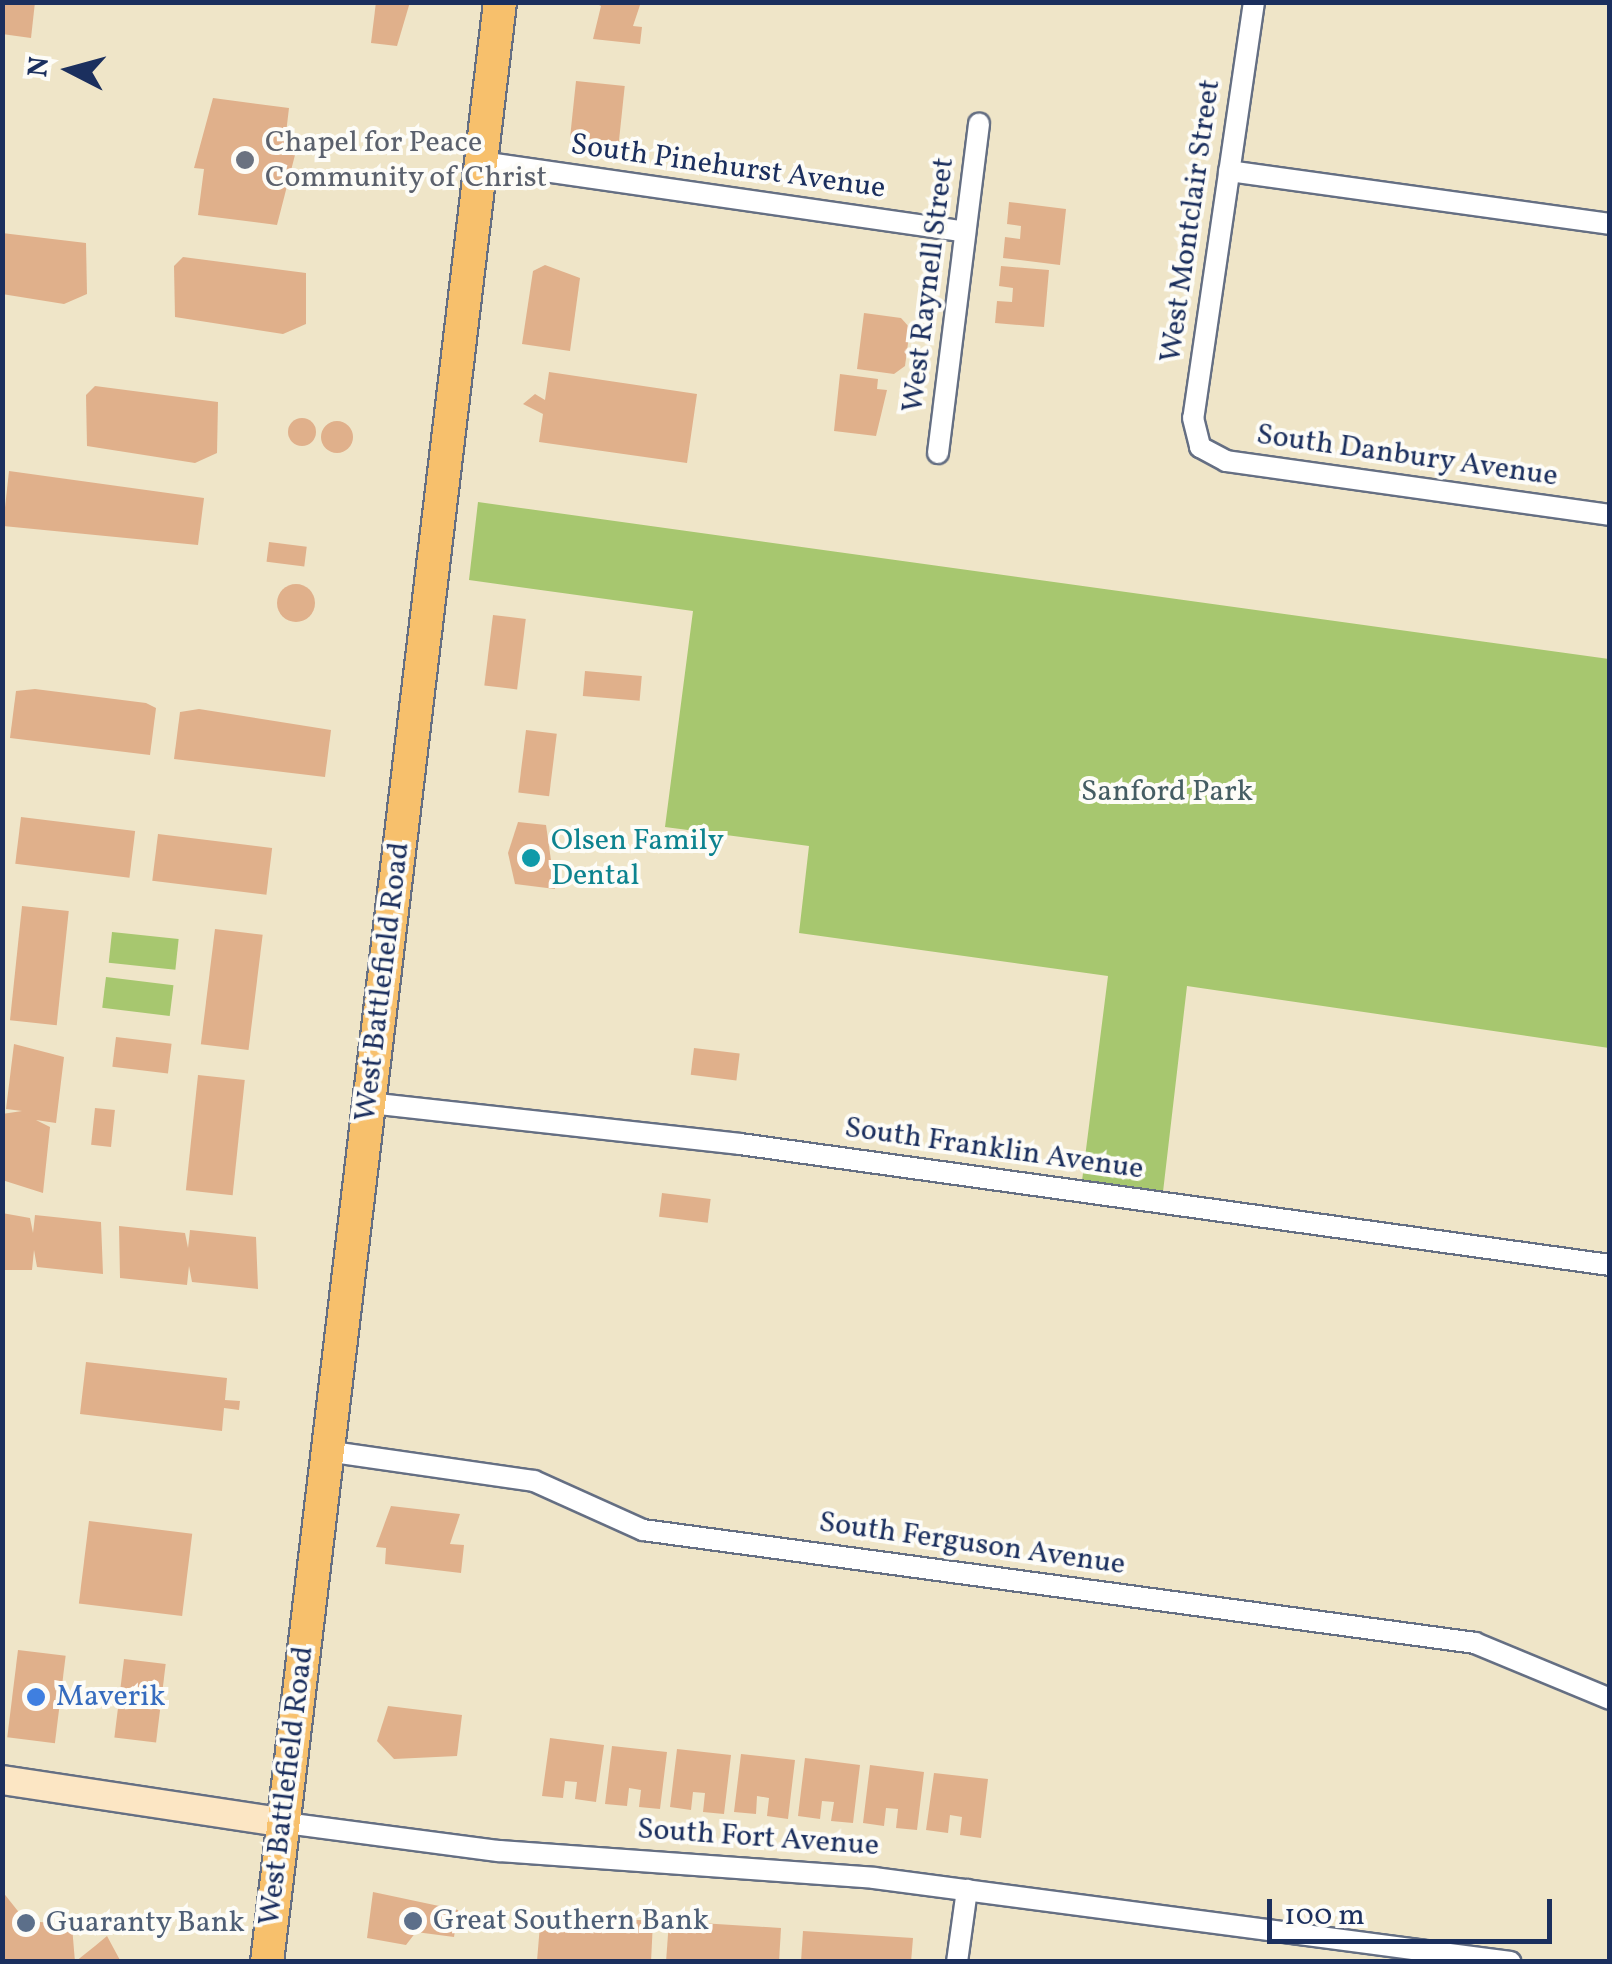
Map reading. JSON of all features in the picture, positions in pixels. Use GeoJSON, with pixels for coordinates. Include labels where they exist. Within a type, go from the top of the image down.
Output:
{"type":"FeatureCollection","features":[{"type":"Feature","properties":{"kind":"main road","name":"West Battlefield Road"},"geometry":{"type":"LineString","coordinates":[[267,1962],[500,2]]}},
{"type":"Feature","properties":{"kind":"street","name":"West Montclair Street"},"geometry":{"type":"LineString","coordinates":[[1200,447],[1193,418],[1254,2]]}},
{"type":"Feature","properties":{"kind":"street","name":"West Raynell Street"},"geometry":{"type":"LineString","coordinates":[[938,453],[980,124]]}},
{"type":"Feature","properties":{"kind":"street","name":"South Pinehurst Avenue"},"geometry":{"type":"LineString","coordinates":[[482,162],[965,232]]}},
{"type":"Feature","properties":{"kind":"street"},"geometry":{"type":"LineString","coordinates":[[1229,170],[1610,224]]}},
{"type":"Feature","properties":{"kind":"street","name":"South Danbury Avenue"},"geometry":{"type":"LineString","coordinates":[[1200,447],[1226,461],[1610,515]]}},
{"type":"Feature","properties":{"kind":"street","name":"South Franklin Avenue"},"geometry":{"type":"LineString","coordinates":[[369,1103],[740,1144],[1610,1264]]}},
{"type":"Feature","properties":{"kind":"street","name":"South Ferguson Avenue"},"geometry":{"type":"LineString","coordinates":[[326,1451],[534,1481],[644,1530],[1475,1643],[1610,1699]]}},
{"type":"Feature","properties":{"kind":"street","name":"South Fort Avenue"},"geometry":{"type":"LineString","coordinates":[[2,1780],[499,1851],[967,1890],[1510,1962]]}},
{"type":"Feature","properties":{"kind":"street"},"geometry":{"type":"LineString","coordinates":[[957,1962],[967,1890]]}},
{"type":"Feature","properties":{"kind":"green space","name":"Sanford Park"},"geometry":{"type":"Polygon","coordinates":[[[478,502],[1609,659],[1609,1048],[1187,986],[1163,1192],[1082,1181],[1108,976],[799,933],[809,846],[665,827],[693,611],[469,580],[478,502]]]}},
{"type":"Feature","properties":{"kind":"green space"},"geometry":{"type":"Polygon","coordinates":[[[112,932],[179,939],[175,970],[109,963],[112,932]]]}},
{"type":"Feature","properties":{"kind":"green space"},"geometry":{"type":"Polygon","coordinates":[[[106,977],[173,985],[170,1016],[102,1008],[106,977]]]}},
{"type":"Feature","properties":{"kind":"building"},"geometry":{"type":"Polygon","coordinates":[[[2,2],[35,2],[31,38],[2,34],[2,2]]]}},
{"type":"Feature","properties":{"kind":"building"},"geometry":{"type":"Polygon","coordinates":[[[376,2],[410,2],[397,46],[371,43],[376,2]]]}},
{"type":"Feature","properties":{"kind":"building"},"geometry":{"type":"Polygon","coordinates":[[[593,2],[641,2],[633,26],[642,27],[640,44],[593,39],[601,6],[593,2]]]}},
{"type":"Feature","properties":{"kind":"building"},"geometry":{"type":"Polygon","coordinates":[[[576,81],[625,86],[619,143],[570,138],[576,81]]]}},
{"type":"Feature","properties":{"kind":"building","name":"Chapel for Peace Community of Christ"},"geometry":{"type":"Polygon","coordinates":[[[213,98],[289,108],[284,150],[296,151],[277,225],[198,215],[204,169],[194,168],[213,98]]]}},
{"type":"Feature","properties":{"kind":"building"},"geometry":{"type":"Polygon","coordinates":[[[1009,202],[1066,209],[1060,265],[1003,258],[1005,237],[1020,239],[1021,226],[1007,224],[1009,202]]]}},
{"type":"Feature","properties":{"kind":"building"},"geometry":{"type":"Polygon","coordinates":[[[2,233],[86,243],[87,294],[64,304],[2,294],[2,233]]]}},
{"type":"Feature","properties":{"kind":"building"},"geometry":{"type":"Polygon","coordinates":[[[183,257],[306,273],[306,324],[283,334],[175,317],[174,266],[183,257]]]}},
{"type":"Feature","properties":{"kind":"building"},"geometry":{"type":"Polygon","coordinates":[[[545,265],[580,278],[570,351],[522,344],[533,271],[545,265]]]}},
{"type":"Feature","properties":{"kind":"building"},"geometry":{"type":"Polygon","coordinates":[[[1001,266],[1049,270],[1044,327],[995,323],[997,301],[1012,302],[1013,288],[999,286],[1001,266]]]}},
{"type":"Feature","properties":{"kind":"building"},"geometry":{"type":"Polygon","coordinates":[[[864,313],[901,318],[910,328],[905,366],[894,374],[857,369],[864,313]]]}},
{"type":"Feature","properties":{"kind":"building"},"geometry":{"type":"Polygon","coordinates":[[[549,372],[697,394],[687,463],[539,442],[543,414],[523,404],[535,394],[545,400],[549,372]]]}},
{"type":"Feature","properties":{"kind":"building"},"geometry":{"type":"Polygon","coordinates":[[[840,374],[878,379],[877,389],[887,390],[876,436],[834,431],[840,374]]]}},
{"type":"Feature","properties":{"kind":"building"},"geometry":{"type":"Polygon","coordinates":[[[95,386],[218,402],[217,453],[195,463],[87,446],[86,395],[95,386]]]}},
{"type":"Feature","properties":{"kind":"building"},"geometry":{"type":"Polygon","coordinates":[[[302,418],[312,422],[316,432],[312,442],[302,446],[292,442],[288,432],[292,422],[302,418]]]}},
{"type":"Feature","properties":{"kind":"building"},"geometry":{"type":"Polygon","coordinates":[[[337,421],[349,425],[353,437],[349,449],[337,453],[325,449],[321,437],[325,425],[337,421]]]}},
{"type":"Feature","properties":{"kind":"building"},"geometry":{"type":"Polygon","coordinates":[[[9,471],[204,498],[198,545],[3,526],[9,471]]]}},
{"type":"Feature","properties":{"kind":"building"},"geometry":{"type":"Polygon","coordinates":[[[269,542],[307,547],[304,566],[267,562],[269,542]]]}},
{"type":"Feature","properties":{"kind":"building"},"geometry":{"type":"Polygon","coordinates":[[[296,584],[310,589],[315,603],[310,617],[296,622],[282,617],[277,603],[282,589],[296,584]]]}},
{"type":"Feature","properties":{"kind":"building"},"geometry":{"type":"Polygon","coordinates":[[[493,615],[526,619],[517,689],[484,685],[493,615]]]}},
{"type":"Feature","properties":{"kind":"building"},"geometry":{"type":"Polygon","coordinates":[[[585,671],[642,676],[640,701],[583,696],[585,671]]]}},
{"type":"Feature","properties":{"kind":"building"},"geometry":{"type":"Polygon","coordinates":[[[35,689],[146,703],[156,708],[150,755],[10,738],[16,691],[35,689]]]}},
{"type":"Feature","properties":{"kind":"building"},"geometry":{"type":"Polygon","coordinates":[[[199,709],[331,730],[325,777],[174,759],[180,712],[199,709]]]}},
{"type":"Feature","properties":{"kind":"building"},"geometry":{"type":"Polygon","coordinates":[[[526,730],[557,734],[549,796],[518,793],[526,730]]]}},
{"type":"Feature","properties":{"kind":"building"},"geometry":{"type":"Polygon","coordinates":[[[21,817],[135,831],[129,878],[15,864],[21,817]]]}},
{"type":"Feature","properties":{"kind":"building","name":"Olsen Family Dental"},"geometry":{"type":"Polygon","coordinates":[[[518,822],[546,825],[555,889],[515,884],[508,853],[518,822]]]}},
{"type":"Feature","properties":{"kind":"building"},"geometry":{"type":"Polygon","coordinates":[[[158,834],[272,848],[266,895],[152,881],[158,834]]]}},
{"type":"Feature","properties":{"kind":"building"},"geometry":{"type":"Polygon","coordinates":[[[22,906],[69,911],[57,1025],[10,1020],[22,906]]]}},
{"type":"Feature","properties":{"kind":"building"},"geometry":{"type":"Polygon","coordinates":[[[215,929],[263,935],[249,1050],[201,1044],[215,929]]]}},
{"type":"Feature","properties":{"kind":"building"},"geometry":{"type":"Polygon","coordinates":[[[116,1037],[172,1044],[168,1074],[112,1067],[116,1037]]]}},
{"type":"Feature","properties":{"kind":"building"},"geometry":{"type":"Polygon","coordinates":[[[14,1044],[64,1057],[56,1123],[36,1120],[50,1127],[43,1193],[2,1180],[2,1114],[22,1111],[6,1109],[14,1044]]]}},
{"type":"Feature","properties":{"kind":"building"},"geometry":{"type":"Polygon","coordinates":[[[694,1048],[740,1054],[736,1080],[691,1075],[694,1048]]]}},
{"type":"Feature","properties":{"kind":"building"},"geometry":{"type":"Polygon","coordinates":[[[198,1075],[245,1080],[233,1195],[186,1190],[198,1075]]]}},
{"type":"Feature","properties":{"kind":"building"},"geometry":{"type":"Polygon","coordinates":[[[95,1108],[115,1110],[111,1147],[91,1145],[95,1108]]]}},
{"type":"Feature","properties":{"kind":"building"},"geometry":{"type":"Polygon","coordinates":[[[662,1193],[711,1199],[708,1223],[659,1217],[662,1193]]]}},
{"type":"Feature","properties":{"kind":"building"},"geometry":{"type":"Polygon","coordinates":[[[2,1213],[30,1218],[33,1233],[35,1215],[101,1222],[103,1274],[37,1267],[34,1250],[32,1270],[2,1270],[2,1213]]]}},
{"type":"Feature","properties":{"kind":"building"},"geometry":{"type":"Polygon","coordinates":[[[119,1226],[185,1233],[188,1248],[190,1230],[256,1237],[258,1289],[192,1282],[189,1266],[187,1285],[120,1278],[119,1226]]]}},
{"type":"Feature","properties":{"kind":"building"},"geometry":{"type":"Polygon","coordinates":[[[86,1362],[227,1378],[225,1400],[240,1401],[239,1410],[224,1408],[222,1431],[80,1414],[86,1362]]]}},
{"type":"Feature","properties":{"kind":"building"},"geometry":{"type":"Polygon","coordinates":[[[391,1506],[460,1514],[450,1544],[464,1545],[461,1573],[385,1564],[386,1548],[376,1547],[391,1506]]]}},
{"type":"Feature","properties":{"kind":"building"},"geometry":{"type":"Polygon","coordinates":[[[89,1521],[192,1534],[182,1616],[79,1603],[89,1521]]]}},
{"type":"Feature","properties":{"kind":"building","name":"Maverik"},"geometry":{"type":"Polygon","coordinates":[[[18,1650],[66,1656],[55,1743],[7,1737],[18,1650]]]}},
{"type":"Feature","properties":{"kind":"building"},"geometry":{"type":"Polygon","coordinates":[[[124,1659],[166,1664],[156,1743],[114,1737],[124,1659]]]}},
{"type":"Feature","properties":{"kind":"building"},"geometry":{"type":"Polygon","coordinates":[[[388,1706],[462,1715],[457,1756],[394,1759],[377,1741],[388,1706]]]}},
{"type":"Feature","properties":{"kind":"building"},"geometry":{"type":"Polygon","coordinates":[[[550,1738],[604,1745],[596,1802],[575,1799],[577,1782],[565,1781],[563,1798],[542,1796],[550,1738]]]}},
{"type":"Feature","properties":{"kind":"building"},"geometry":{"type":"Polygon","coordinates":[[[612,1746],[667,1752],[660,1809],[639,1807],[641,1790],[629,1788],[627,1806],[605,1804],[612,1746]]]}},
{"type":"Feature","properties":{"kind":"building"},"geometry":{"type":"Polygon","coordinates":[[[677,1749],[731,1755],[724,1814],[703,1812],[705,1793],[693,1792],[691,1810],[670,1807],[677,1749]]]}},
{"type":"Feature","properties":{"kind":"building"},"geometry":{"type":"Polygon","coordinates":[[[741,1754],[795,1760],[788,1819],[767,1816],[769,1798],[757,1796],[756,1814],[734,1812],[741,1754]]]}},
{"type":"Feature","properties":{"kind":"building"},"geometry":{"type":"Polygon","coordinates":[[[805,1758],[860,1765],[853,1823],[831,1821],[834,1802],[822,1801],[820,1819],[798,1816],[805,1758]]]}},
{"type":"Feature","properties":{"kind":"building"},"geometry":{"type":"Polygon","coordinates":[[[870,1765],[924,1772],[917,1830],[896,1828],[898,1809],[886,1808],[884,1826],[863,1823],[870,1765]]]}},
{"type":"Feature","properties":{"kind":"building"},"geometry":{"type":"Polygon","coordinates":[[[934,1773],[988,1779],[981,1838],[960,1835],[962,1817],[950,1815],[948,1833],[926,1830],[934,1773]]]}},
{"type":"Feature","properties":{"kind":"building","name":"Guaranty Bank"},"geometry":{"type":"Polygon","coordinates":[[[2,1891],[25,1920],[72,1926],[75,1962],[2,1962],[2,1891]]]}},
{"type":"Feature","properties":{"kind":"building","name":"Great Southern Bank"},"geometry":{"type":"Polygon","coordinates":[[[373,1892],[458,1910],[454,1937],[416,1932],[406,1945],[367,1938],[373,1892]]]}},
{"type":"Feature","properties":{"kind":"building"},"geometry":{"type":"Polygon","coordinates":[[[541,1913],[653,1921],[651,1962],[537,1961],[541,1913]]]}},
{"type":"Feature","properties":{"kind":"building"},"geometry":{"type":"Polygon","coordinates":[[[669,1921],[781,1928],[779,1962],[666,1962],[669,1921]]]}},
{"type":"Feature","properties":{"kind":"building"},"geometry":{"type":"Polygon","coordinates":[[[803,1931],[913,1938],[911,1962],[801,1962],[803,1931]]]}},
{"type":"Feature","properties":{"kind":"building","name":"Guaranty Bank"},"geometry":{"type":"Polygon","coordinates":[[[107,1936],[121,1962],[75,1962],[95,1946],[107,1936]]]}},
{"type":"Feature","properties":{"kind":"waterway"},"geometry":{"type":"LineString","coordinates":[[1610,710],[1610,824]]}},
{"type":"Feature","properties":{"kind":"place","name":"Chapel for Peace Community of Christ"},"geometry":{"type":"Point","coordinates":[245,160]}},
{"type":"Feature","properties":{"kind":"place","name":"Olsen Family Dental"},"geometry":{"type":"Point","coordinates":[531,858]}},
{"type":"Feature","properties":{"kind":"place","name":"Maverik"},"geometry":{"type":"Point","coordinates":[36,1697]}},
{"type":"Feature","properties":{"kind":"place","name":"Great Southern Bank"},"geometry":{"type":"Point","coordinates":[413,1921]}},
{"type":"Feature","properties":{"kind":"place","name":"Guaranty Bank"},"geometry":{"type":"Point","coordinates":[26,1923]}}]}
